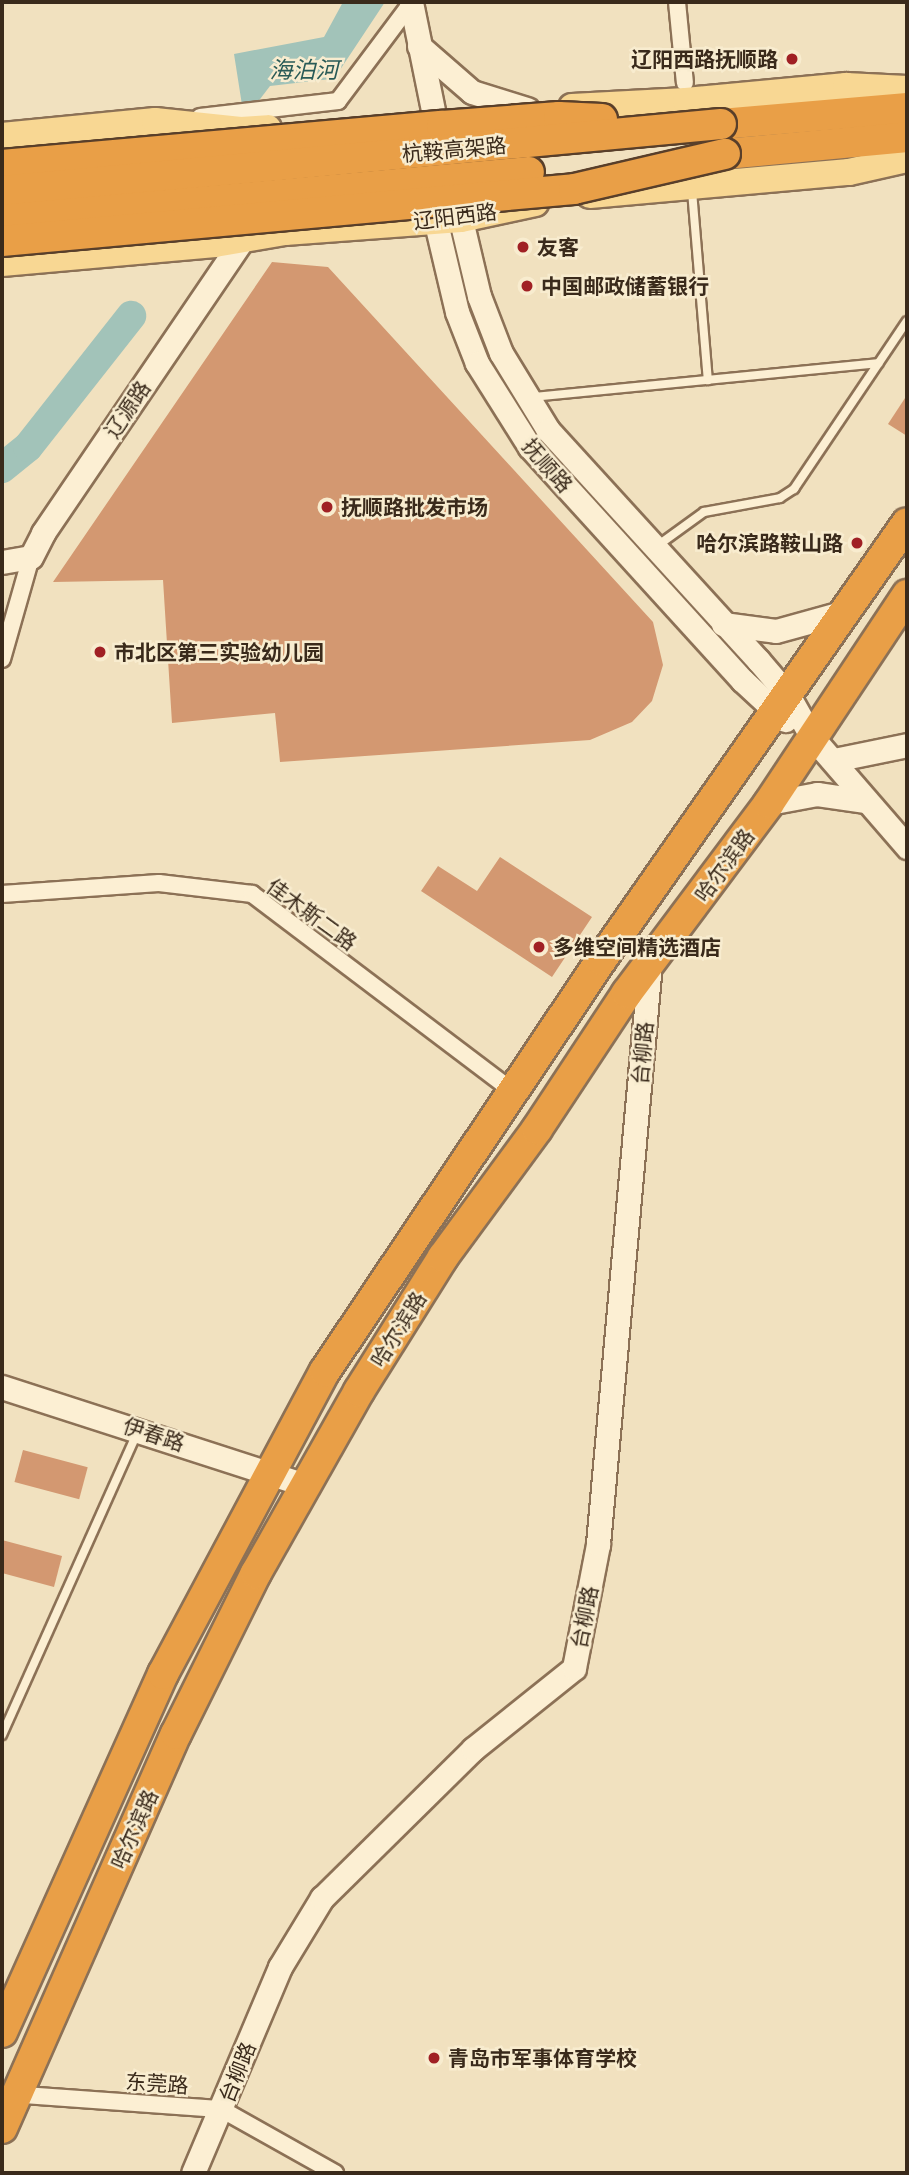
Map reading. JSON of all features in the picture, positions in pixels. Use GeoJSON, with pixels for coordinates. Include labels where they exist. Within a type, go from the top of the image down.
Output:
{"type":"FeatureCollection","features":[{"type":"Feature","properties":{"kind":"highway","name":"杭鞍高架路"},"geometry":{"type":"LineString","coordinates":[[2,191],[907,108]]}},
{"type":"Feature","properties":{"kind":"highway"},"geometry":{"type":"LineString","coordinates":[[2,165],[559,117],[722,124]]}},
{"type":"Feature","properties":{"kind":"highway","name":"杭鞍高架路"},"geometry":{"type":"LineString","coordinates":[[2,220],[907,137]]}},
{"type":"Feature","properties":{"kind":"highway"},"geometry":{"type":"LineString","coordinates":[[2,241],[574,189],[724,154]]}},
{"type":"Feature","properties":{"kind":"highway","name":"哈尔滨路"},"geometry":{"type":"LineString","coordinates":[[2,2032],[163,1674],[325,1371],[384,1278],[514,1092],[601,960],[907,523]]}},
{"type":"Feature","properties":{"kind":"highway","name":"哈尔滨路"},"geometry":{"type":"LineString","coordinates":[[2,2128],[9,2094],[176,1734],[256,1573],[306,1485],[443,1257],[537,1129],[650,964],[769,803],[907,595]]}},
{"type":"Feature","properties":{"kind":"main road"},"geometry":{"type":"LineString","coordinates":[[2,136],[155,121],[246,121],[336,113],[432,115],[686,102],[846,86],[907,89]]}},
{"type":"Feature","properties":{"kind":"main road","name":"辽阳西路"},"geometry":{"type":"LineString","coordinates":[[2,263],[461,219],[564,198],[849,172],[907,159]]}},
{"type":"Feature","properties":{"kind":"street"},"geometry":{"type":"LineString","coordinates":[[336,113],[345,93],[412,2]]}},
{"type":"Feature","properties":{"kind":"street","name":"抚顺路"},"geometry":{"type":"LineString","coordinates":[[412,2],[432,115],[480,296],[501,353],[526,398],[548,430],[723,624],[782,705]]}},
{"type":"Feature","properties":{"kind":"street"},"geometry":{"type":"LineString","coordinates":[[677,2],[685,83]]}},
{"type":"Feature","properties":{"kind":"street"},"geometry":{"type":"LineString","coordinates":[[419,46],[472,92],[527,109]]}},
{"type":"Feature","properties":{"kind":"street","name":"抚顺路"},"geometry":{"type":"LineString","coordinates":[[432,115],[432,221],[457,312],[498,401],[530,447],[834,760],[865,801],[907,847]]}},
{"type":"Feature","properties":{"kind":"street","name":"辽源路"},"geometry":{"type":"LineString","coordinates":[[31,557],[43,533],[243,239]]}},
{"type":"Feature","properties":{"kind":"street"},"geometry":{"type":"LineString","coordinates":[[2,562],[31,557],[2,659]]}},
{"type":"Feature","properties":{"kind":"street"},"geometry":{"type":"LineString","coordinates":[[723,624],[776,631],[845,612]]}},
{"type":"Feature","properties":{"kind":"street"},"geometry":{"type":"LineString","coordinates":[[834,760],[907,745]]}},
{"type":"Feature","properties":{"kind":"street"},"geometry":{"type":"LineString","coordinates":[[769,803],[817,794],[865,801]]}},
{"type":"Feature","properties":{"kind":"street","name":"佳木斯二路"},"geometry":{"type":"LineString","coordinates":[[2,894],[159,883],[252,894],[514,1092]]}},
{"type":"Feature","properties":{"kind":"street","name":"台柳路"},"geometry":{"type":"LineString","coordinates":[[193,2173],[280,1967],[322,1898],[473,1749],[574,1668],[598,1544],[650,964]]}},
{"type":"Feature","properties":{"kind":"street","name":"伊春路"},"geometry":{"type":"LineString","coordinates":[[2,1387],[139,1428],[306,1485]]}},
{"type":"Feature","properties":{"kind":"street","name":"东莞路"},"geometry":{"type":"LineString","coordinates":[[9,2094],[221,2109],[335,2173]]}},
{"type":"Feature","properties":{"kind":"lane"},"geometry":{"type":"LineString","coordinates":[[692,186],[708,380]]}},
{"type":"Feature","properties":{"kind":"lane"},"geometry":{"type":"LineString","coordinates":[[654,547],[704,512],[788,494],[907,321]]}},
{"type":"Feature","properties":{"kind":"lane"},"geometry":{"type":"LineString","coordinates":[[498,401],[878,363]]}},
{"type":"Feature","properties":{"kind":"lane"},"geometry":{"type":"LineString","coordinates":[[2,1735],[139,1428]]}},
{"type":"Feature","properties":{"kind":"water","name":"海泊河"},"geometry":{"type":"Polygon","coordinates":[[[343,2],[385,2],[324,94],[242,105],[234,54],[324,37],[343,2]]]}},
{"type":"Feature","properties":{"kind":"pier"},"geometry":{"type":"Polygon","coordinates":[[[339,78],[327,96],[254,107],[270,86],[339,78]]]}},
{"type":"Feature","properties":{"kind":"building","name":"抚顺路批发市场"},"geometry":{"type":"Polygon","coordinates":[[[272,262],[328,267],[653,622],[663,665],[652,701],[632,722],[590,740],[280,762],[275,713],[172,723],[163,580],[53,582],[272,262]]]}},
{"type":"Feature","properties":{"kind":"building"},"geometry":{"type":"Polygon","coordinates":[[[907,395],[907,436],[888,424],[907,395]]]}},
{"type":"Feature","properties":{"kind":"building","name":"多维空间精选酒店"},"geometry":{"type":"Polygon","coordinates":[[[500,857],[592,917],[552,977],[421,891],[438,866],[477,891],[500,857]]]}},
{"type":"Feature","properties":{"kind":"building"},"geometry":{"type":"Polygon","coordinates":[[[23,1450],[88,1467],[79,1499],[14,1482],[23,1450]]]}},
{"type":"Feature","properties":{"kind":"building"},"geometry":{"type":"Polygon","coordinates":[[[2,1540],[62,1556],[54,1587],[2,1573],[2,1540]]]}},
{"type":"Feature","properties":{"kind":"waterway","name":"海泊河"},"geometry":{"type":"LineString","coordinates":[[2,468],[28,447],[131,316]]}},
{"type":"Feature","properties":{"kind":"place","name":"辽阳西路抚顺路"},"geometry":{"type":"Point","coordinates":[792,59]}},
{"type":"Feature","properties":{"kind":"place","name":"友客"},"geometry":{"type":"Point","coordinates":[523,247]}},
{"type":"Feature","properties":{"kind":"place","name":"中国邮政储蓄银行"},"geometry":{"type":"Point","coordinates":[527,286]}},
{"type":"Feature","properties":{"kind":"place","name":"抚顺路批发市场"},"geometry":{"type":"Point","coordinates":[327,507]}},
{"type":"Feature","properties":{"kind":"place","name":"哈尔滨路鞍山路"},"geometry":{"type":"Point","coordinates":[857,543]}},
{"type":"Feature","properties":{"kind":"place","name":"市北区第三实验幼儿园"},"geometry":{"type":"Point","coordinates":[100,652]}},
{"type":"Feature","properties":{"kind":"place","name":"多维空间精选酒店"},"geometry":{"type":"Point","coordinates":[539,947]}},
{"type":"Feature","properties":{"kind":"place","name":"青岛市军事体育学校"},"geometry":{"type":"Point","coordinates":[434,2058]}}]}
